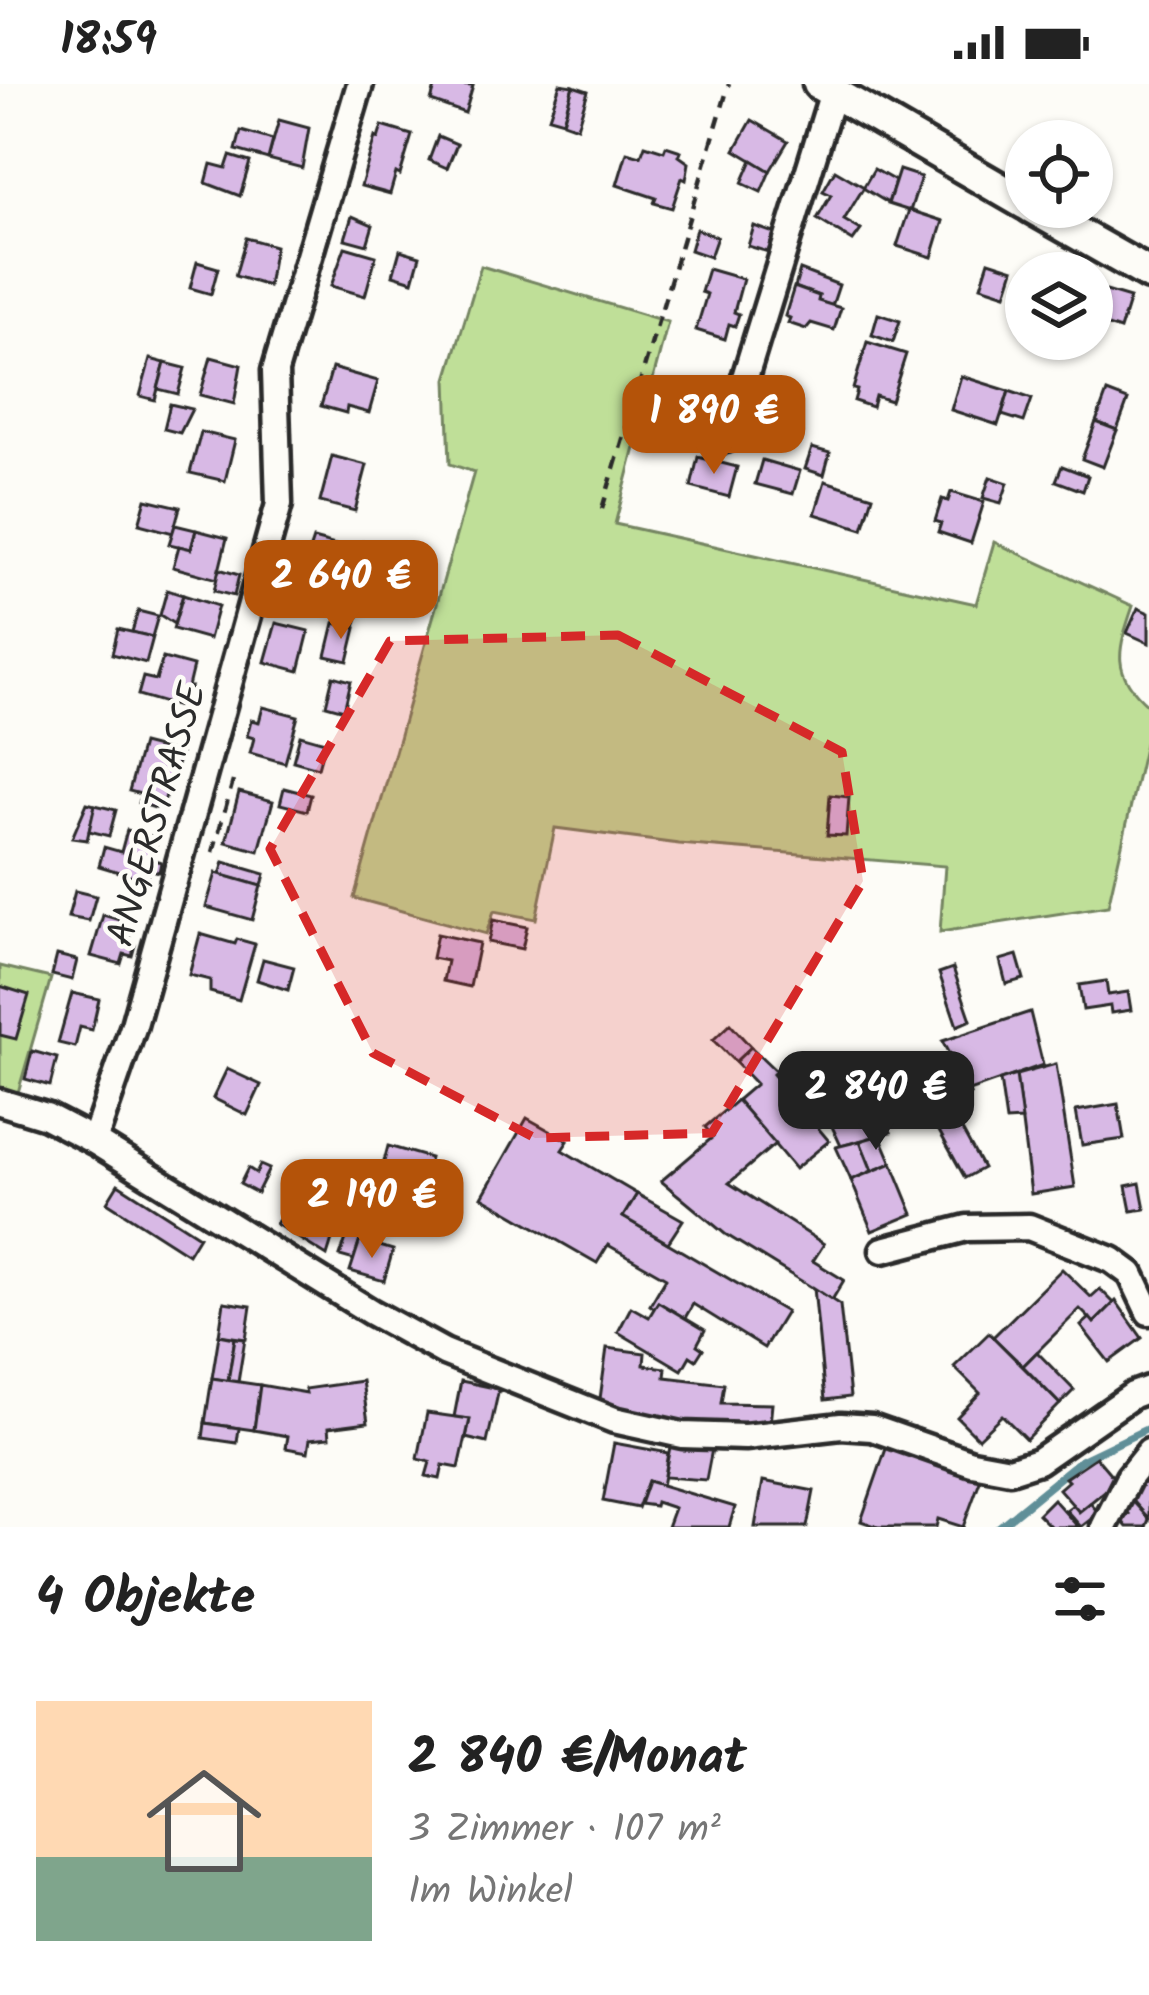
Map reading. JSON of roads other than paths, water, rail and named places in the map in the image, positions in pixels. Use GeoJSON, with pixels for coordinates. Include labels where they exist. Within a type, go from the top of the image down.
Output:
{"type":"FeatureCollection","features":[{"type":"Feature","properties":{"kind":"street","name":"ANGERSTRASSE"},"geometry":{"type":"LineString","coordinates":[[94,1141],[134,1025],[279,504],[275,370],[360,84]]}},
{"type":"Feature","properties":{"kind":"street"},"geometry":{"type":"LineString","coordinates":[[726,440],[826,88],[1005,192]]}},
{"type":"Feature","properties":{"kind":"street"},"geometry":{"type":"LineString","coordinates":[[1068,228],[1149,274]]}},
{"type":"Feature","properties":{"kind":"street"},"geometry":{"type":"LineString","coordinates":[[0,1102],[46,1116],[94,1141],[444,1352],[614,1420],[682,1435],[872,1428],[1010,1470],[1038,1461],[1133,1395],[1149,1389]]}},
{"type":"Feature","properties":{"kind":"street"},"geometry":{"type":"LineString","coordinates":[[883,1250],[967,1228],[1028,1227],[1112,1260],[1131,1274],[1149,1312]]}},
{"type":"Feature","properties":{"kind":"street"},"geometry":{"type":"LineString","coordinates":[[1104,1527],[1129,1477],[1149,1452]]}},
{"type":"Feature","properties":{"kind":"waterway"},"geometry":{"type":"LineString","coordinates":[[999,1527],[1080,1461],[1149,1428]]}}]}
